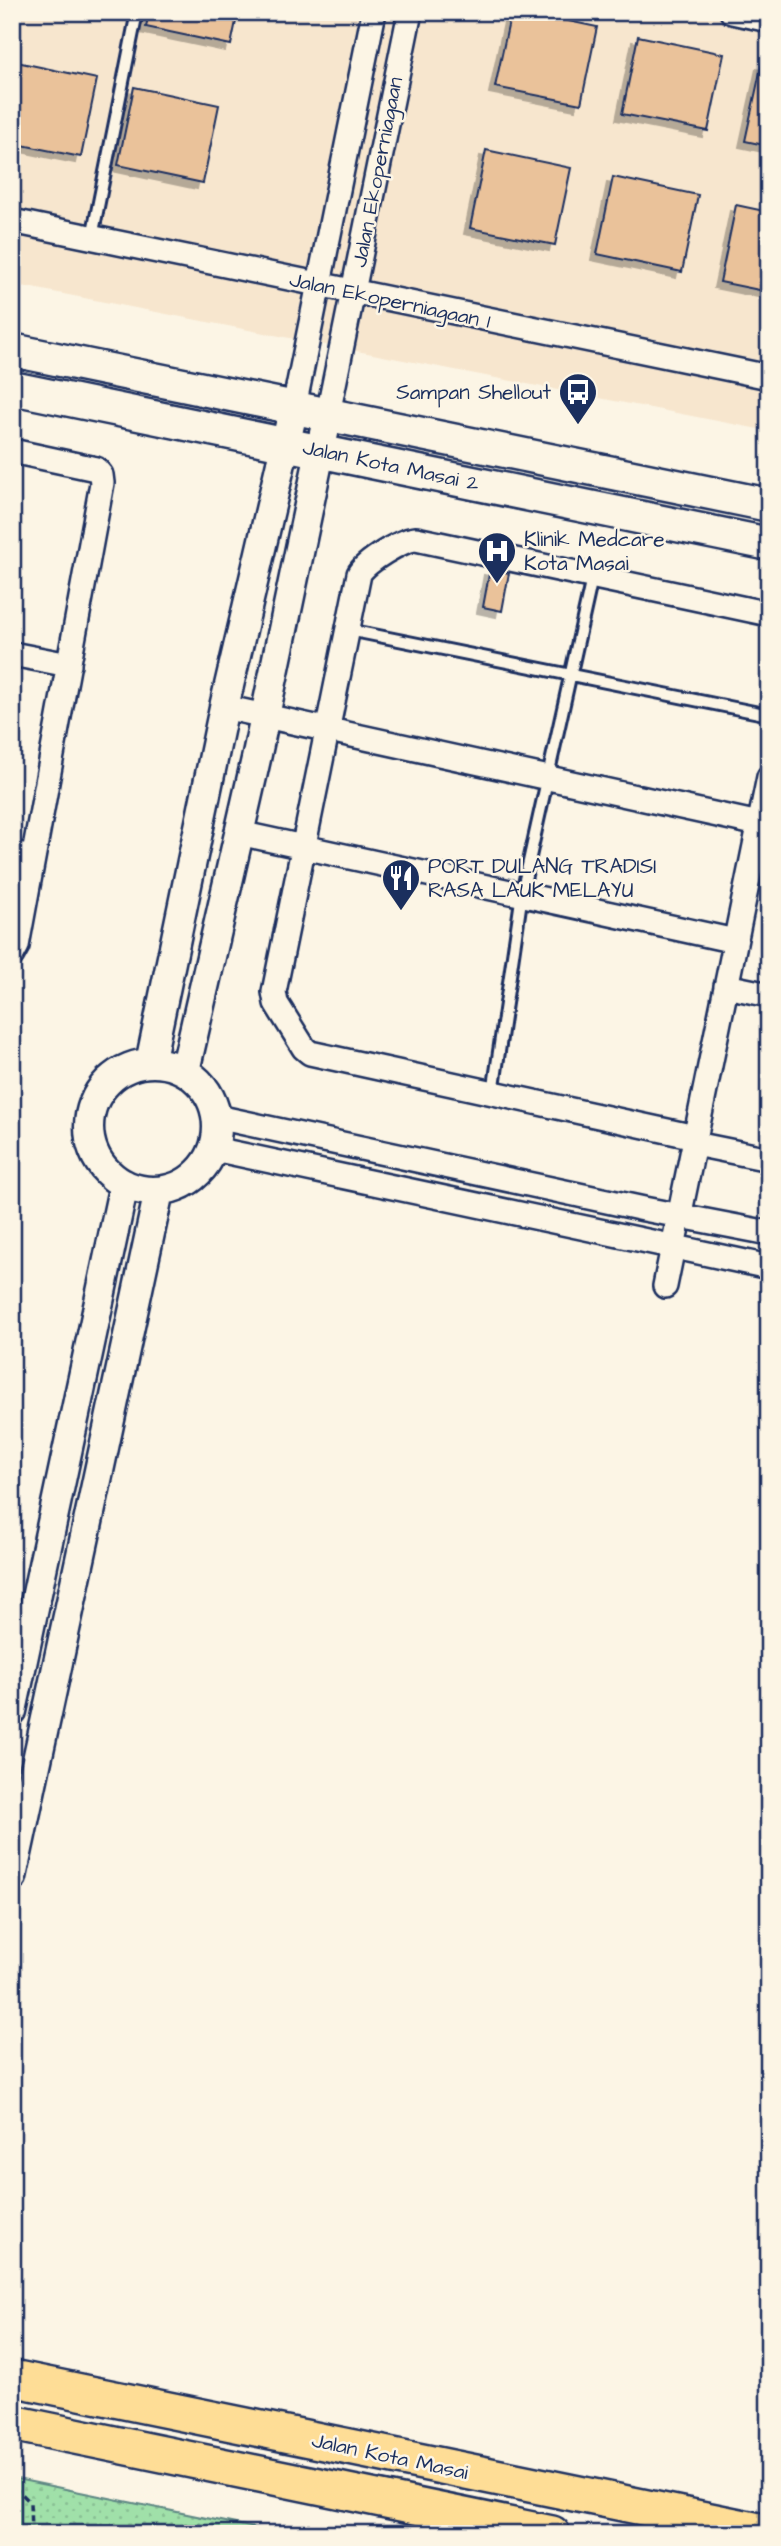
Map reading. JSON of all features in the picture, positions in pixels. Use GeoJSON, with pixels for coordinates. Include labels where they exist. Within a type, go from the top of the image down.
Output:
{"type":"FeatureCollection","features":[{"type":"Feature","properties":{"kind":"main road","name":"Jalan Kota Masai 2"},"geometry":{"type":"LineString","coordinates":[[12,350],[769,505]]}},
{"type":"Feature","properties":{"kind":"main road","name":"Jalan Kota Masai 2"},"geometry":{"type":"LineString","coordinates":[[12,388],[769,544]]}},
{"type":"Feature","properties":{"kind":"main road","name":"Jalan Kota Masai"},"geometry":{"type":"LineString","coordinates":[[12,2378],[769,2533]]}},
{"type":"Feature","properties":{"kind":"main road","name":"Jalan Kota Masai"},"geometry":{"type":"LineString","coordinates":[[12,2423],[552,2534]]}},
{"type":"Feature","properties":{"kind":"street","name":"Jalan Ekoperniagaan"},"geometry":{"type":"LineString","coordinates":[[294,407],[374,12]]}},
{"type":"Feature","properties":{"kind":"street","name":"Jalan Ekoperniagaan"},"geometry":{"type":"LineString","coordinates":[[328,414],[410,12]]}},
{"type":"Feature","properties":{"kind":"street"},"geometry":{"type":"LineString","coordinates":[[732,12],[769,20]]}},
{"type":"Feature","properties":{"kind":"street","name":"Jalan Ekoperniagaan 1"},"geometry":{"type":"LineString","coordinates":[[12,221],[769,377]]}},
{"type":"Feature","properties":{"kind":"street"},"geometry":{"type":"LineString","coordinates":[[150,1063],[224,707],[294,407]]}},
{"type":"Feature","properties":{"kind":"street"},"geometry":{"type":"LineString","coordinates":[[185,1071],[265,716],[328,414]]}},
{"type":"Feature","properties":{"kind":"street"},"geometry":{"type":"LineString","coordinates":[[12,451],[96,469],[102,475],[69,665],[23,855],[17,946],[12,955]]}},
{"type":"Feature","properties":{"kind":"street"},"geometry":{"type":"LineString","coordinates":[[769,614],[413,538],[366,565],[360,571],[274,996],[306,1051],[313,1055],[493,1093],[769,1159]]}},
{"type":"Feature","properties":{"kind":"street"},"geometry":{"type":"LineString","coordinates":[[12,654],[69,665]]}},
{"type":"Feature","properties":{"kind":"street"},"geometry":{"type":"LineString","coordinates":[[224,707],[764,825]]}},
{"type":"Feature","properties":{"kind":"street"},"geometry":{"type":"LineString","coordinates":[[665,1286],[735,941],[764,825],[769,777]]}},
{"type":"Feature","properties":{"kind":"street"},"geometry":{"type":"LineString","coordinates":[[239,833],[735,941]]}},
{"type":"Feature","properties":{"kind":"street"},"geometry":{"type":"LineString","coordinates":[[726,986],[769,995]]}},
{"type":"Feature","properties":{"kind":"street"},"geometry":{"type":"LineString","coordinates":[[150,1063],[185,1071],[200,1083],[211,1099],[217,1117],[214,1149],[201,1170],[182,1184],[159,1191],[141,1190],[124,1184],[107,1172],[95,1154],[89,1134],[90,1113],[98,1094],[111,1078],[130,1067],[150,1063]]}},
{"type":"Feature","properties":{"kind":"street"},"geometry":{"type":"LineString","coordinates":[[217,1117],[644,1209],[769,1233]]}},
{"type":"Feature","properties":{"kind":"street"},"geometry":{"type":"LineString","coordinates":[[214,1149],[769,1268]]}},
{"type":"Feature","properties":{"kind":"street"},"geometry":{"type":"LineString","coordinates":[[12,1711],[124,1184]]}},
{"type":"Feature","properties":{"kind":"street"},"geometry":{"type":"LineString","coordinates":[[12,1877],[159,1191]]}},
{"type":"Feature","properties":{"kind":"lane"},"geometry":{"type":"LineString","coordinates":[[92,237],[137,12]]}},
{"type":"Feature","properties":{"kind":"lane"},"geometry":{"type":"LineString","coordinates":[[493,1093],[522,893],[592,578]]}},
{"type":"Feature","properties":{"kind":"lane"},"geometry":{"type":"LineString","coordinates":[[349,629],[769,715]]}},
{"type":"Feature","properties":{"kind":"path"},"geometry":{"type":"LineString","coordinates":[[12,2489],[20,2492],[30,2502],[31,2534]]}},
{"type":"Feature","properties":{"kind":"shaded area"},"geometry":{"type":"Polygon","coordinates":[[[12,12],[769,12],[769,431],[12,284],[12,12]]]}},
{"type":"Feature","properties":{"kind":"green space"},"geometry":{"type":"Polygon","coordinates":[[[12,2478],[284,2534],[12,2534],[12,2478]]]}},
{"type":"Feature","properties":{"kind":"building"},"geometry":{"type":"Polygon","coordinates":[[[149,12],[238,12],[231,45],[146,27],[149,12]]]}},
{"type":"Feature","properties":{"kind":"building"},"geometry":{"type":"Polygon","coordinates":[[[511,12],[526,12],[597,27],[581,104],[495,87],[511,12]]]}},
{"type":"Feature","properties":{"kind":"building"},"geometry":{"type":"Polygon","coordinates":[[[638,36],[724,54],[708,131],[622,114],[638,36]]]}},
{"type":"Feature","properties":{"kind":"building"},"geometry":{"type":"Polygon","coordinates":[[[12,61],[97,79],[81,157],[12,143],[12,61]]]}},
{"type":"Feature","properties":{"kind":"building"},"geometry":{"type":"Polygon","coordinates":[[[762,63],[769,64],[769,146],[745,141],[762,63]]]}},
{"type":"Feature","properties":{"kind":"building"},"geometry":{"type":"Polygon","coordinates":[[[134,87],[219,105],[203,183],[118,165],[134,87]]]}},
{"type":"Feature","properties":{"kind":"building"},"geometry":{"type":"Polygon","coordinates":[[[486,150],[571,168],[555,245],[470,228],[486,150]]]}},
{"type":"Feature","properties":{"kind":"building"},"geometry":{"type":"Polygon","coordinates":[[[613,177],[698,195],[682,272],[597,254],[613,177]]]}},
{"type":"Feature","properties":{"kind":"building"},"geometry":{"type":"Polygon","coordinates":[[[736,205],[769,212],[769,292],[720,282],[736,205]]]}},
{"type":"Feature","properties":{"kind":"building","name":"Klinik Medcare Kota Masai"},"geometry":{"type":"Polygon","coordinates":[[[490,569],[509,573],[502,611],[483,607],[490,569]]]}},
{"type":"Feature","properties":{"kind":"place","name":"Sampan Shellout"},"geometry":{"type":"Point","coordinates":[578,426]}},
{"type":"Feature","properties":{"kind":"place","name":"Klinik Medcare Kota Masai"},"geometry":{"type":"Point","coordinates":[497,585]}},
{"type":"Feature","properties":{"kind":"place","name":"PORT DULANG TRADISI RASA LAUK MELAYU"},"geometry":{"type":"Point","coordinates":[401,912]}}]}
